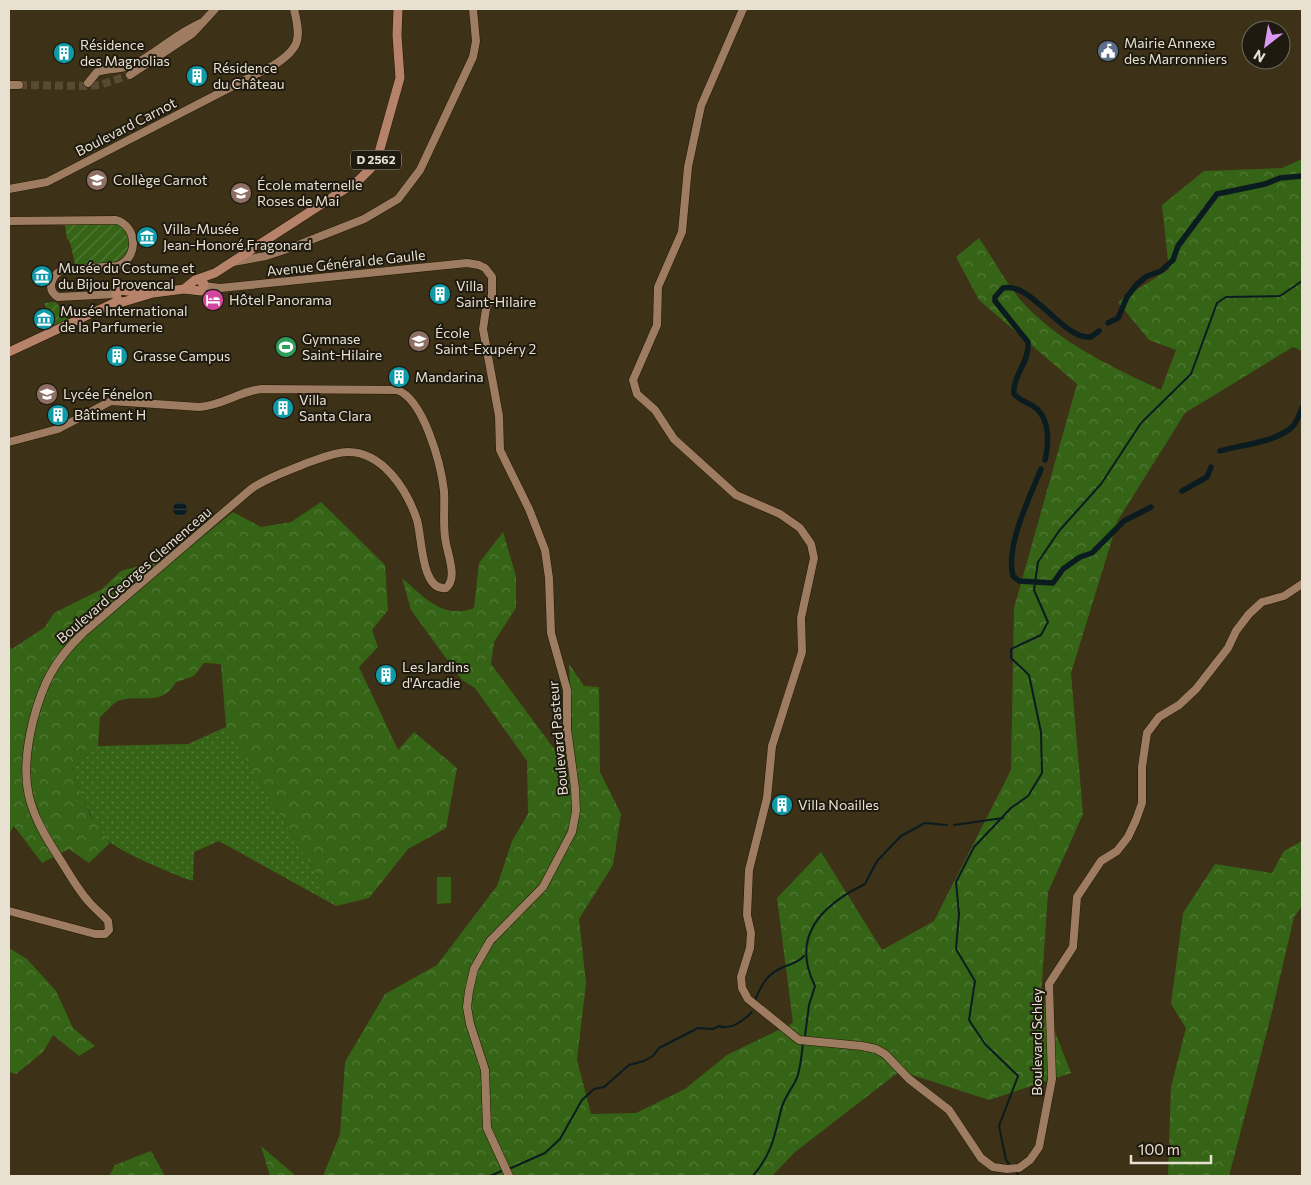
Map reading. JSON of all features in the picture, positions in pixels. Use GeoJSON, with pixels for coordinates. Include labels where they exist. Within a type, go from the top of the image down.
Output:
{"type":"FeatureCollection","features":[{"type":"Feature","properties":{"kind":"main road"},"geometry":{"type":"LineString","coordinates":[[130,75],[192,34],[215,9]]}},
{"type":"Feature","properties":{"kind":"main road","name":"Boulevard Carnot"},"geometry":{"type":"LineString","coordinates":[[9,189],[47,182],[281,60],[294,50],[299,34],[294,9]]}},
{"type":"Feature","properties":{"kind":"main road","name":"D 2562"},"geometry":{"type":"LineString","coordinates":[[122,297],[184,289],[199,285],[212,274],[359,180],[372,167],[378,156],[400,78],[397,35],[398,9]]}},
{"type":"Feature","properties":{"kind":"main road"},"geometry":{"type":"LineString","coordinates":[[232,262],[258,258],[364,219],[384,209],[406,191],[420,170],[473,57],[476,41],[474,9]]}},
{"type":"Feature","properties":{"kind":"main road","name":"Boulevard Schley"},"geometry":{"type":"LineString","coordinates":[[743,9],[700,106],[688,168],[682,232],[658,287],[657,325],[635,373],[634,390],[655,410],[669,434],[736,496],[780,514],[800,528],[811,544],[814,558],[801,618],[802,652],[772,746],[767,798],[749,870],[747,915],[751,933],[750,948],[742,977],[742,988],[748,999],[799,1040],[876,1048],[885,1054],[909,1078],[949,1110],[981,1158],[993,1167],[1013,1169],[1030,1160],[1039,1147],[1051,1090],[1049,984],[1051,978],[1073,948],[1077,897],[1102,861],[1117,851],[1123,844],[1136,820],[1142,803],[1142,767],[1148,733],[1159,717],[1179,705],[1196,689],[1228,648],[1236,631],[1249,614],[1262,602],[1284,596],[1302,584]]}},
{"type":"Feature","properties":{"kind":"main road"},"geometry":{"type":"LineString","coordinates":[[88,83],[97,72],[118,70],[134,64],[187,28],[203,22]]}},
{"type":"Feature","properties":{"kind":"main road"},"geometry":{"type":"LineString","coordinates":[[163,54],[187,34],[187,28]]}},
{"type":"Feature","properties":{"kind":"main road"},"geometry":{"type":"LineString","coordinates":[[9,85],[19,86]]}},
{"type":"Feature","properties":{"kind":"main road"},"geometry":{"type":"LineString","coordinates":[[9,221],[116,220],[126,224],[132,233],[133,244],[124,262],[117,266],[62,270],[55,276],[51,286],[53,294],[58,297],[122,297]]}},
{"type":"Feature","properties":{"kind":"main road"},"geometry":{"type":"LineString","coordinates":[[249,251],[258,258]]}},
{"type":"Feature","properties":{"kind":"main road","name":"Avenue Général de Gaulle"},"geometry":{"type":"LineString","coordinates":[[199,285],[220,288],[467,263],[479,265],[488,272]]}},
{"type":"Feature","properties":{"kind":"main road","name":"Boulevard Pasteur"},"geometry":{"type":"LineString","coordinates":[[488,272],[493,288],[483,329],[499,416],[500,450],[529,509],[545,550],[549,578],[551,633],[568,690],[568,736],[576,788],[576,811],[572,832],[542,888],[490,941],[480,955],[469,991],[470,1024],[485,1070],[487,1128],[509,1176]]}},
{"type":"Feature","properties":{"kind":"main road"},"geometry":{"type":"LineString","coordinates":[[9,352],[122,297]]}},
{"type":"Feature","properties":{"kind":"main road","name":"Boulevard Georges Clemenceau"},"geometry":{"type":"LineString","coordinates":[[9,442],[58,429],[111,401],[199,407],[211,406],[248,390],[360,388],[400,391],[413,402],[429,435],[442,483],[445,538],[452,579],[449,586],[443,589],[436,587],[428,575],[419,528],[410,505],[389,472],[376,459],[358,453],[339,453],[288,470],[262,481],[251,489],[69,646],[52,669],[40,695],[25,764],[30,807],[40,830],[80,891],[110,923],[109,930],[105,934],[95,934],[9,911]]}},
{"type":"Feature","properties":{"kind":"green space"},"geometry":{"type":"Polygon","coordinates":[[[1302,159],[1302,351],[1293,347],[1185,413],[1118,520],[1071,673],[1083,814],[1048,892],[1041,996],[1071,1073],[989,1100],[900,1071],[795,1152],[772,1176],[323,1176],[340,1134],[345,1062],[385,994],[437,965],[497,886],[512,841],[528,814],[527,761],[475,688],[462,680],[411,610],[402,578],[426,599],[443,609],[463,611],[474,608],[479,563],[503,532],[516,576],[516,608],[494,642],[491,664],[555,750],[572,737],[569,664],[584,686],[599,687],[600,772],[621,814],[613,865],[579,919],[586,983],[577,1060],[591,1114],[636,1113],[685,1089],[727,1055],[793,1023],[777,898],[821,852],[882,950],[934,921],[1011,770],[1014,608],[1077,384],[979,300],[956,257],[979,238],[1014,292],[1041,321],[1090,354],[1161,390],[1176,350],[1149,340],[1118,302],[1169,269],[1162,205],[1204,171],[1282,168],[1302,159]]]}},
{"type":"Feature","properties":{"kind":"green space"},"geometry":{"type":"Polygon","coordinates":[[[116,224],[128,236],[128,251],[124,257],[110,263],[75,264],[70,242],[67,239],[65,225],[116,224]]]}},
{"type":"Feature","properties":{"kind":"green space"},"geometry":{"type":"Polygon","coordinates":[[[56,302],[68,319],[54,326],[44,303],[56,302]]]}},
{"type":"Feature","properties":{"kind":"green space"},"geometry":{"type":"Polygon","coordinates":[[[321,502],[385,565],[388,610],[372,630],[378,647],[359,667],[398,750],[414,732],[457,768],[446,828],[408,849],[369,898],[336,906],[226,727],[221,664],[204,663],[194,676],[176,682],[164,695],[118,701],[100,717],[98,746],[72,769],[90,815],[110,843],[89,863],[69,849],[42,863],[14,826],[9,834],[9,647],[12,649],[45,627],[54,613],[102,589],[121,571],[158,561],[169,564],[233,512],[261,527],[291,522],[321,502]]]}},
{"type":"Feature","properties":{"kind":"green space"},"geometry":{"type":"Polygon","coordinates":[[[226,727],[336,906],[219,841],[194,852],[193,881],[124,851],[109,841],[97,825],[87,807],[72,769],[98,746],[188,744],[226,727]]]}},
{"type":"Feature","properties":{"kind":"green space"},"geometry":{"type":"Polygon","coordinates":[[[1302,841],[1302,906],[1294,917],[1271,1016],[1229,1176],[1168,1176],[1171,1087],[1186,1028],[1171,1004],[1183,913],[1215,864],[1272,873],[1284,851],[1302,841]]]}},
{"type":"Feature","properties":{"kind":"green space"},"geometry":{"type":"Polygon","coordinates":[[[437,877],[451,877],[451,903],[437,904],[437,877]]]}},
{"type":"Feature","properties":{"kind":"green space"},"geometry":{"type":"Polygon","coordinates":[[[9,948],[27,959],[56,991],[73,1028],[95,1046],[79,1056],[53,1035],[43,1052],[16,1074],[9,1072],[9,948]]]}},
{"type":"Feature","properties":{"kind":"green space"},"geometry":{"type":"Polygon","coordinates":[[[261,1146],[296,1176],[270,1176],[261,1146]]]}},
{"type":"Feature","properties":{"kind":"green space"},"geometry":{"type":"Polygon","coordinates":[[[151,1151],[165,1176],[109,1176],[115,1165],[151,1151]]]}},
{"type":"Feature","properties":{"kind":"shaded area"},"geometry":{"type":"Polygon","coordinates":[[[177,502],[183,502],[187,509],[183,516],[177,516],[173,512],[173,506],[177,502]]]}},
{"type":"Feature","properties":{"kind":"waterway"},"geometry":{"type":"LineString","coordinates":[[1108,323],[1118,318],[1127,297],[1137,284],[1147,276],[1161,271],[1173,260],[1178,246],[1217,194],[1265,184],[1280,178],[1302,176]]}},
{"type":"Feature","properties":{"kind":"waterway"},"geometry":{"type":"LineString","coordinates":[[1011,1167],[1006,1160],[999,1126],[1018,1076],[985,1044],[969,1020],[975,981],[956,949],[959,914],[956,882],[974,847],[1011,808],[1028,796],[1042,773],[1041,732],[1029,675],[1011,658],[1011,649],[1041,635],[1048,622],[1034,590],[1038,562],[1059,531],[1101,484],[1141,423],[1191,374],[1217,303],[1226,297],[1280,296],[1302,281]]}},
{"type":"Feature","properties":{"kind":"waterway"},"geometry":{"type":"LineString","coordinates":[[1045,460],[1048,440],[1044,420],[1037,409],[1014,394],[1014,387],[1026,356],[1028,342],[995,301],[995,297],[1003,288],[1014,288],[1036,301],[1069,330],[1091,337],[1099,331]]}},
{"type":"Feature","properties":{"kind":"waterway"},"geometry":{"type":"LineString","coordinates":[[1220,451],[1278,436],[1293,426],[1302,408]]}},
{"type":"Feature","properties":{"kind":"waterway"},"geometry":{"type":"LineString","coordinates":[[1182,491],[1207,477],[1211,467]]}},
{"type":"Feature","properties":{"kind":"waterway"},"geometry":{"type":"LineString","coordinates":[[1041,469],[1025,507],[1012,551],[1011,564],[1013,576],[1019,581],[1053,583],[1063,569],[1080,557],[1092,553],[1124,521],[1151,507]]}},
{"type":"Feature","properties":{"kind":"waterway"},"geometry":{"type":"LineString","coordinates":[[954,825],[1003,818]]}},
{"type":"Feature","properties":{"kind":"waterway"},"geometry":{"type":"LineString","coordinates":[[805,1036],[809,1005],[815,986],[808,968],[806,952],[808,937],[814,924],[836,902],[849,892],[865,884],[877,861],[901,836],[925,823],[947,825]]}},
{"type":"Feature","properties":{"kind":"waterway"},"geometry":{"type":"LineString","coordinates":[[755,1000],[763,984],[772,974],[804,956]]}},
{"type":"Feature","properties":{"kind":"waterway"},"geometry":{"type":"LineString","coordinates":[[509,1169],[545,1153],[560,1139],[582,1100],[594,1089],[604,1087],[629,1065],[644,1061],[653,1056],[659,1048],[698,1028],[713,1029],[719,1026],[733,1026],[752,1012]]}},
{"type":"Feature","properties":{"kind":"waterway"},"geometry":{"type":"LineString","coordinates":[[753,1176],[768,1152],[783,1103],[797,1078],[803,1044]]}},
{"type":"Feature","properties":{"kind":"waterway"},"geometry":{"type":"LineString","coordinates":[[490,1176],[504,1170]]}},
{"type":"Feature","properties":{"kind":"waterway"},"geometry":{"type":"LineString","coordinates":[[1014,1170],[1019,1176]]}},
{"type":"Feature","properties":{"kind":"tunnel"},"geometry":{"type":"LineString","coordinates":[[19,85],[100,85],[130,75]]}},
{"type":"Feature","properties":{"kind":"place","name":"Mairie Annexe des Marronniers"},"geometry":{"type":"Point","coordinates":[1108,51]}},
{"type":"Feature","properties":{"kind":"place","name":"Résidence des Magnolias"},"geometry":{"type":"Point","coordinates":[64,53]}},
{"type":"Feature","properties":{"kind":"place","name":"Résidence du Château"},"geometry":{"type":"Point","coordinates":[197,76]}},
{"type":"Feature","properties":{"kind":"place","name":"Collège Carnot"},"geometry":{"type":"Point","coordinates":[97,180]}},
{"type":"Feature","properties":{"kind":"place","name":"École maternelle Roses de Mai"},"geometry":{"type":"Point","coordinates":[241,193]}},
{"type":"Feature","properties":{"kind":"place","name":"Villa-Musée Jean-Honoré Fragonard"},"geometry":{"type":"Point","coordinates":[147,237]}},
{"type":"Feature","properties":{"kind":"place","name":"Musée du Costume et du Bijou Provencal"},"geometry":{"type":"Point","coordinates":[42,276]}},
{"type":"Feature","properties":{"kind":"place","name":"Villa Saint-Hilaire"},"geometry":{"type":"Point","coordinates":[440,294]}},
{"type":"Feature","properties":{"kind":"place","name":"Hôtel Panorama"},"geometry":{"type":"Point","coordinates":[213,300]}},
{"type":"Feature","properties":{"kind":"place","name":"Musée International de la Parfumerie"},"geometry":{"type":"Point","coordinates":[44,319]}},
{"type":"Feature","properties":{"kind":"place","name":"École Saint-Exupéry 2"},"geometry":{"type":"Point","coordinates":[419,341]}},
{"type":"Feature","properties":{"kind":"place","name":"Gymnase Saint-Hilaire"},"geometry":{"type":"Point","coordinates":[286,347]}},
{"type":"Feature","properties":{"kind":"place","name":"Grasse Campus"},"geometry":{"type":"Point","coordinates":[117,356]}},
{"type":"Feature","properties":{"kind":"place","name":"Mandarina"},"geometry":{"type":"Point","coordinates":[399,377]}},
{"type":"Feature","properties":{"kind":"place","name":"Lycée Fénelon"},"geometry":{"type":"Point","coordinates":[47,394]}},
{"type":"Feature","properties":{"kind":"place","name":"Villa Santa Clara"},"geometry":{"type":"Point","coordinates":[283,408]}},
{"type":"Feature","properties":{"kind":"place","name":"Bâtiment H"},"geometry":{"type":"Point","coordinates":[58,415]}},
{"type":"Feature","properties":{"kind":"place","name":"Les Jardins d'Arcadie"},"geometry":{"type":"Point","coordinates":[386,675]}},
{"type":"Feature","properties":{"kind":"place","name":"Villa Noailles"},"geometry":{"type":"Point","coordinates":[782,805]}}]}
